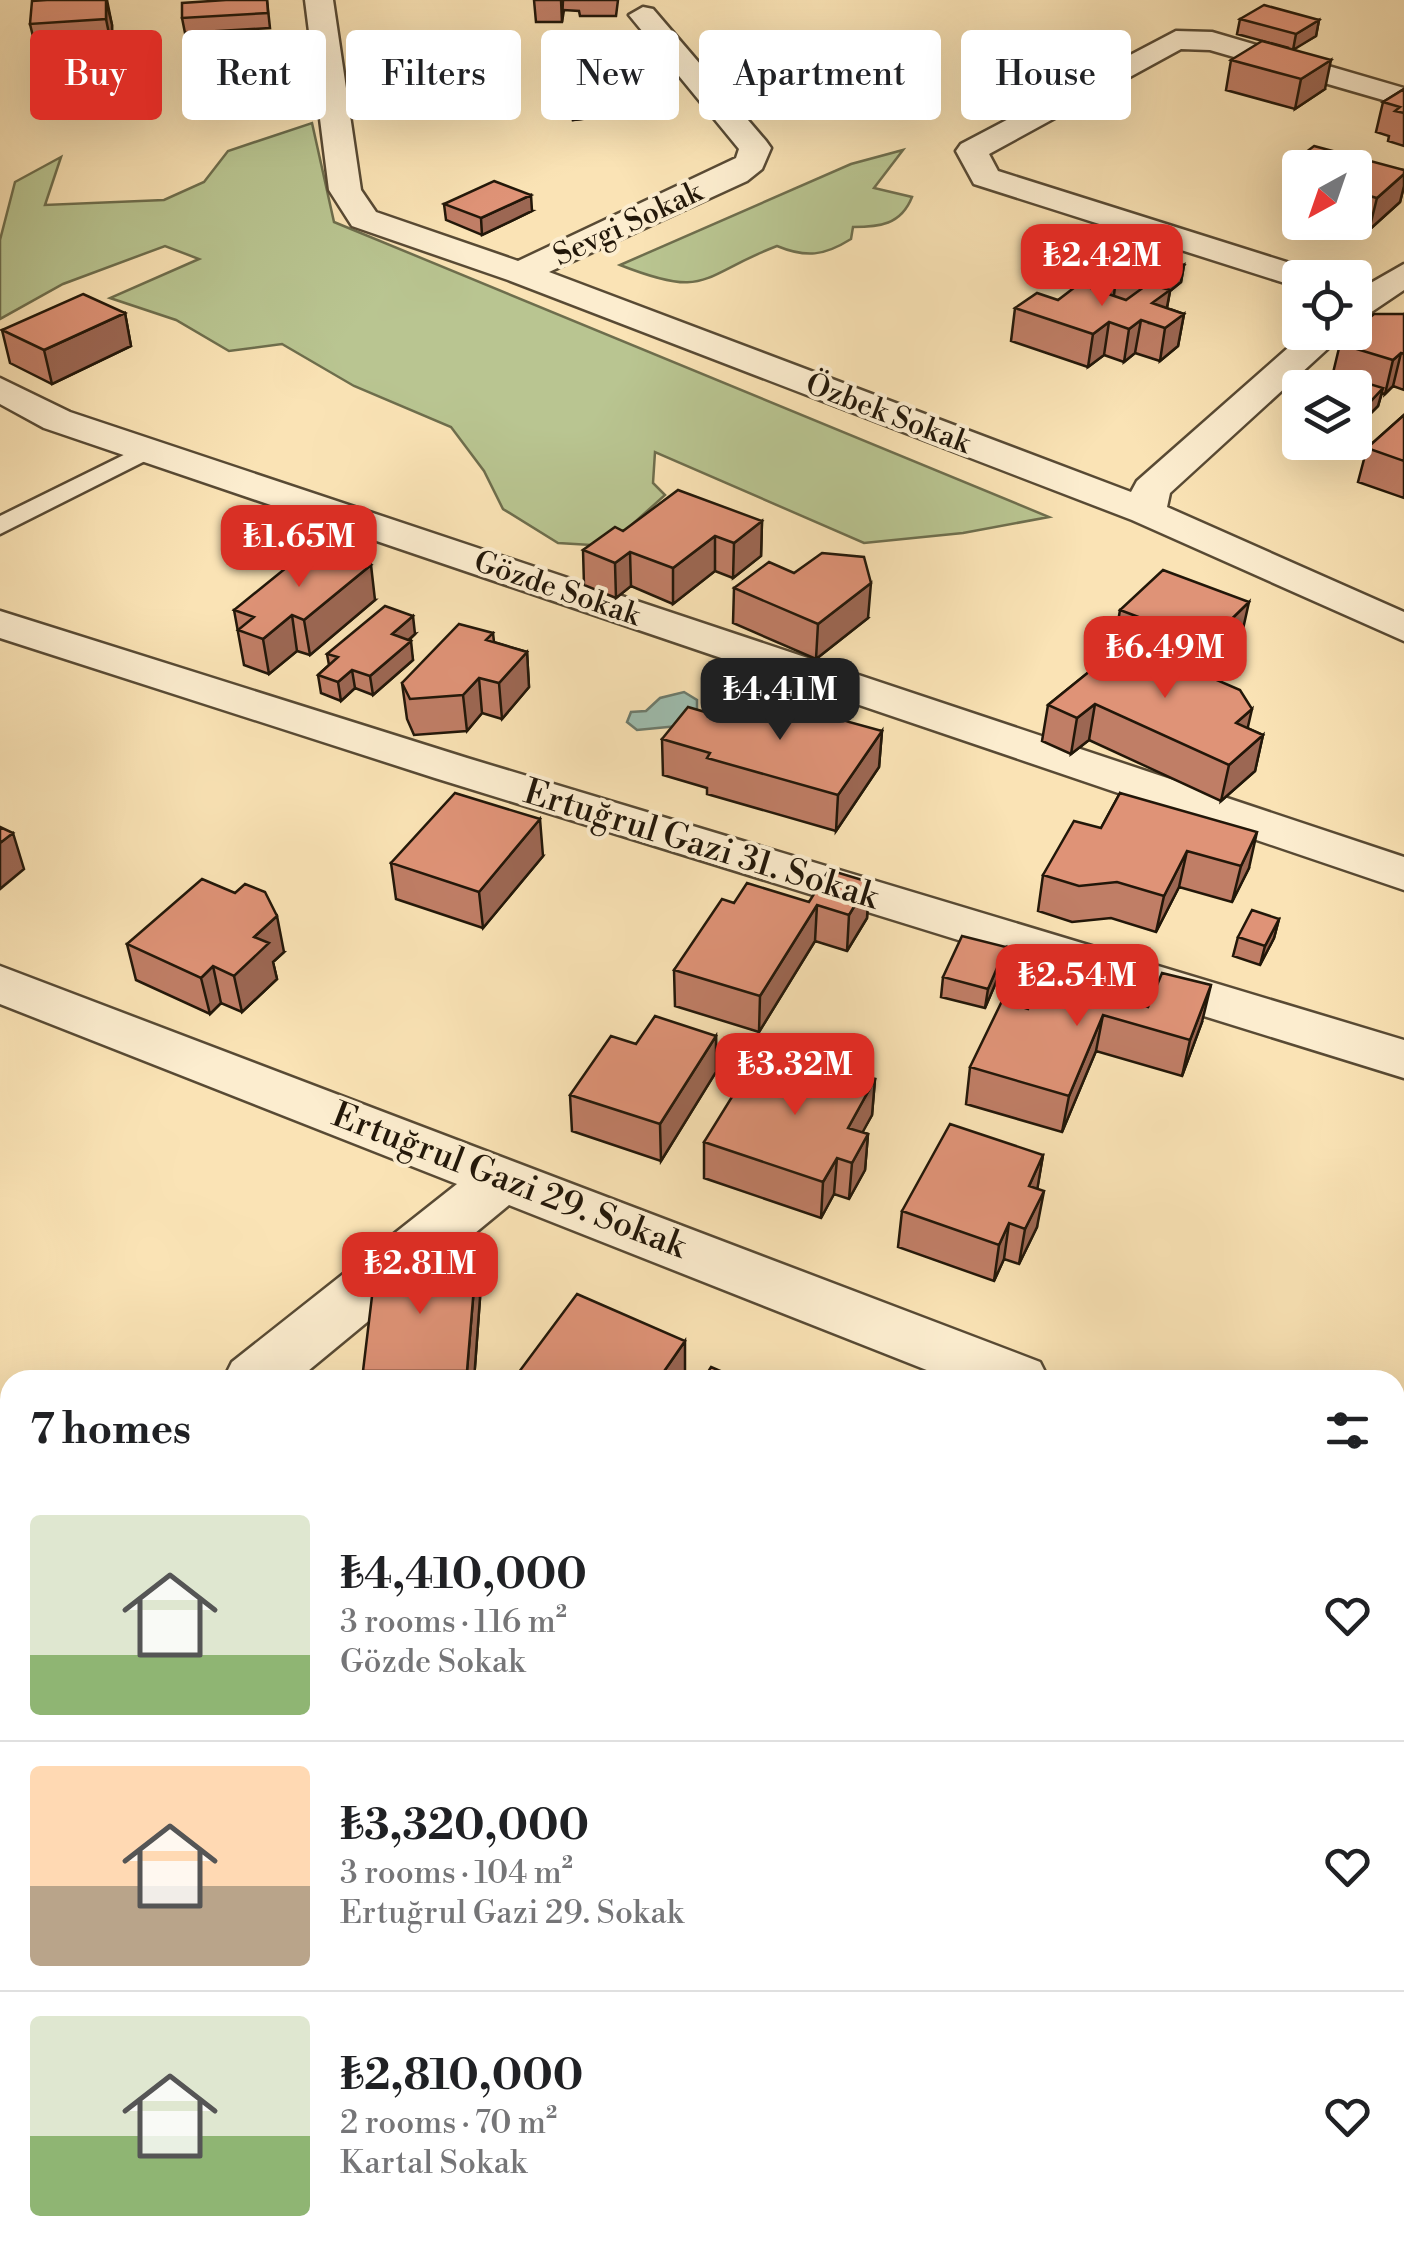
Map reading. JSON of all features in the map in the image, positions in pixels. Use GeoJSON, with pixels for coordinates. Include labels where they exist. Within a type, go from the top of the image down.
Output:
{"type":"FeatureCollection","features":[{"type":"Feature","properties":{"kind":"street","name":"Özbek Sokak"},"geometry":{"type":"LineString","coordinates":[[319,0],[345,190],[364,219],[520,273],[1146,512],[1404,628]]}},
{"type":"Feature","properties":{"kind":"street","name":"Sevgi Sokak"},"geometry":{"type":"LineString","coordinates":[[520,273],[736,174],[751,162],[755,148],[643,16]]}},
{"type":"Feature","properties":{"kind":"street"},"geometry":{"type":"LineString","coordinates":[[1282,271],[986,177],[972,151],[1176,40],[1212,42],[1404,97]]}},
{"type":"Feature","properties":{"kind":"street"},"geometry":{"type":"LineString","coordinates":[[1372,292],[1404,274]]}},
{"type":"Feature","properties":{"kind":"street"},"geometry":{"type":"LineString","coordinates":[[1372,302],[1404,306]]}},
{"type":"Feature","properties":{"kind":"street"},"geometry":{"type":"LineString","coordinates":[[1146,512],[1151,489],[1308,350]]}},
{"type":"Feature","properties":{"kind":"street","name":"Gözde Sokak"},"geometry":{"type":"LineString","coordinates":[[0,389],[56,420],[1404,874]]}},
{"type":"Feature","properties":{"kind":"street","name":"Ertuğrul Gazi 31. Sokak"},"geometry":{"type":"LineString","coordinates":[[0,624],[562,802],[1404,1059]]}},
{"type":"Feature","properties":{"kind":"street","name":"Ertuğrul Gazi 29. Sokak"},"geometry":{"type":"LineString","coordinates":[[13,1002],[504,1179],[992,1370]]}},
{"type":"Feature","properties":{"kind":"street"},"geometry":{"type":"LineString","coordinates":[[266,1370],[504,1179]]}},
{"type":"Feature","properties":{"kind":"lane"},"geometry":{"type":"LineString","coordinates":[[0,526],[146,451]]}},
{"type":"Feature","properties":{"kind":"green space"},"geometry":{"type":"Polygon","coordinates":[[[312,123],[334,222],[1049,517],[963,533],[864,543],[655,452],[653,483],[665,495],[608,546],[558,543],[503,509],[484,471],[451,427],[354,386],[282,344],[229,351],[176,320],[110,298],[199,259],[165,246],[63,284],[0,319],[0,240],[15,182],[61,157],[45,205],[164,200],[204,182],[228,151],[312,123]]]}},
{"type":"Feature","properties":{"kind":"green space"},"geometry":{"type":"Polygon","coordinates":[[[903,150],[874,188],[912,197],[902,214],[888,222],[853,227],[851,239],[832,249],[806,254],[777,246],[703,280],[688,282],[671,281],[620,265],[851,164],[903,150]]]}},
{"type":"Feature","properties":{"kind":"shaded area"},"geometry":{"type":"Polygon","coordinates":[[[684,692],[697,700],[697,713],[678,726],[637,730],[627,722],[631,712],[646,711],[660,698],[684,692]]]}},
{"type":"Feature","properties":{"kind":"building"},"geometry":{"type":"Polygon","coordinates":[[[106,0],[106,19],[30,24],[32,1],[106,0]]]}},
{"type":"Feature","properties":{"kind":"building"},"geometry":{"type":"Polygon","coordinates":[[[267,0],[268,13],[182,18],[182,3],[267,0]]]}},
{"type":"Feature","properties":{"kind":"building"},"geometry":{"type":"Polygon","coordinates":[[[1264,5],[1319,20],[1296,34],[1240,19],[1264,5]]]}},
{"type":"Feature","properties":{"kind":"building"},"geometry":{"type":"Polygon","coordinates":[[[1262,41],[1331,60],[1301,79],[1231,60],[1262,41]]]}},
{"type":"Feature","properties":{"kind":"building"},"geometry":{"type":"Polygon","coordinates":[[[1404,89],[1404,113],[1395,111],[1400,107],[1383,102],[1404,89]]]}},
{"type":"Feature","properties":{"kind":"building"},"geometry":{"type":"Polygon","coordinates":[[[1372,161],[1404,170],[1404,174],[1377,198],[1372,197],[1372,161]]]}},
{"type":"Feature","properties":{"kind":"building"},"geometry":{"type":"Polygon","coordinates":[[[494,181],[531,195],[481,218],[444,204],[494,181]]]}},
{"type":"Feature","properties":{"kind":"building"},"geometry":{"type":"Polygon","coordinates":[[[1145,253],[1184,265],[1156,286],[1116,278],[1108,284],[1089,278],[1106,265],[1121,270],[1145,253]]]}},
{"type":"Feature","properties":{"kind":"building"},"geometry":{"type":"Polygon","coordinates":[[[1079,284],[1126,300],[1148,284],[1170,290],[1152,303],[1184,314],[1165,328],[1141,320],[1129,329],[1109,322],[1093,334],[1015,308],[1037,293],[1058,300],[1079,284]]]}},
{"type":"Feature","properties":{"kind":"building"},"geometry":{"type":"Polygon","coordinates":[[[83,294],[125,313],[44,350],[2,330],[83,294]]]}},
{"type":"Feature","properties":{"kind":"building"},"geometry":{"type":"Polygon","coordinates":[[[1404,314],[1404,354],[1393,360],[1360,350],[1372,350],[1372,316],[1404,314]]]}},
{"type":"Feature","properties":{"kind":"building"},"geometry":{"type":"Polygon","coordinates":[[[1372,385],[1383,388],[1372,400],[1372,385]]]}},
{"type":"Feature","properties":{"kind":"building"},"geometry":{"type":"Polygon","coordinates":[[[1404,415],[1404,461],[1372,450],[1372,444],[1404,415]]]}},
{"type":"Feature","properties":{"kind":"building"},"geometry":{"type":"Polygon","coordinates":[[[678,490],[762,521],[734,543],[715,536],[673,568],[630,552],[615,563],[583,550],[615,527],[623,531],[678,490]]]}},
{"type":"Feature","properties":{"kind":"building"},"geometry":{"type":"Polygon","coordinates":[[[313,546],[371,565],[304,620],[292,615],[263,639],[238,630],[254,617],[234,610],[313,546]]]}},
{"type":"Feature","properties":{"kind":"building"},"geometry":{"type":"Polygon","coordinates":[[[822,553],[864,557],[871,583],[818,624],[734,588],[769,562],[794,573],[822,553]]]}},
{"type":"Feature","properties":{"kind":"building"},"geometry":{"type":"Polygon","coordinates":[[[1163,570],[1249,602],[1207,643],[1120,610],[1163,570]]]}},
{"type":"Feature","properties":{"kind":"building"},"geometry":{"type":"Polygon","coordinates":[[[385,606],[413,616],[392,634],[411,641],[370,676],[352,670],[338,682],[318,675],[338,657],[327,654],[385,606]]]}},
{"type":"Feature","properties":{"kind":"building"},"geometry":{"type":"Polygon","coordinates":[[[459,624],[493,633],[486,640],[527,652],[499,683],[479,678],[463,695],[410,699],[402,683],[459,624]]]}},
{"type":"Feature","properties":{"kind":"building"},"geometry":{"type":"Polygon","coordinates":[[[1127,641],[1240,690],[1252,709],[1236,723],[1263,735],[1229,765],[1095,704],[1077,718],[1048,705],[1127,641]]]}},
{"type":"Feature","properties":{"kind":"building"},"geometry":{"type":"Polygon","coordinates":[[[755,696],[882,731],[838,795],[707,758],[710,753],[662,739],[688,707],[736,721],[755,696]]]}},
{"type":"Feature","properties":{"kind":"building"},"geometry":{"type":"Polygon","coordinates":[[[455,793],[540,819],[479,892],[391,863],[455,793]]]}},
{"type":"Feature","properties":{"kind":"building"},"geometry":{"type":"Polygon","coordinates":[[[1120,793],[1257,832],[1241,866],[1187,851],[1164,896],[1117,882],[1079,886],[1043,875],[1074,821],[1101,828],[1120,793]]]}},
{"type":"Feature","properties":{"kind":"building"},"geometry":{"type":"Polygon","coordinates":[[[0,827],[13,833],[0,843],[0,827]]]}},
{"type":"Feature","properties":{"kind":"building"},"geometry":{"type":"Polygon","coordinates":[[[829,870],[869,882],[849,915],[817,905],[760,996],[674,970],[722,899],[734,903],[747,883],[809,902],[829,870]]]}},
{"type":"Feature","properties":{"kind":"building"},"geometry":{"type":"Polygon","coordinates":[[[202,879],[235,893],[245,884],[265,892],[277,916],[254,937],[269,943],[234,976],[213,966],[201,978],[127,944],[202,879]]]}},
{"type":"Feature","properties":{"kind":"building"},"geometry":{"type":"Polygon","coordinates":[[[1252,910],[1279,919],[1265,946],[1238,937],[1252,910]]]}},
{"type":"Feature","properties":{"kind":"building"},"geometry":{"type":"Polygon","coordinates":[[[962,936],[1006,947],[988,989],[943,977],[962,936]]]}},
{"type":"Feature","properties":{"kind":"building"},"geometry":{"type":"Polygon","coordinates":[[[1162,973],[1211,985],[1190,1040],[1103,1015],[1069,1096],[970,1067],[1002,1001],[1028,1009],[1043,977],[1148,1007],[1162,973]]]}},
{"type":"Feature","properties":{"kind":"building"},"geometry":{"type":"Polygon","coordinates":[[[655,1016],[716,1036],[660,1124],[570,1095],[611,1036],[636,1044],[655,1016]]]}},
{"type":"Feature","properties":{"kind":"building"},"geometry":{"type":"Polygon","coordinates":[[[795,1054],[875,1079],[848,1128],[868,1134],[852,1163],[837,1158],[823,1182],[704,1142],[748,1071],[779,1082],[795,1054]]]}},
{"type":"Feature","properties":{"kind":"building"},"geometry":{"type":"Polygon","coordinates":[[[950,1124],[1043,1155],[1029,1186],[1044,1191],[1025,1229],[1009,1223],[999,1245],[902,1211],[950,1124]]]}},
{"type":"Feature","properties":{"kind":"building"},"geometry":{"type":"Polygon","coordinates":[[[376,1263],[476,1263],[467,1370],[363,1370],[376,1263]]]}},
{"type":"Feature","properties":{"kind":"building"},"geometry":{"type":"Polygon","coordinates":[[[577,1294],[685,1341],[665,1370],[520,1370],[577,1294]]]}}]}
